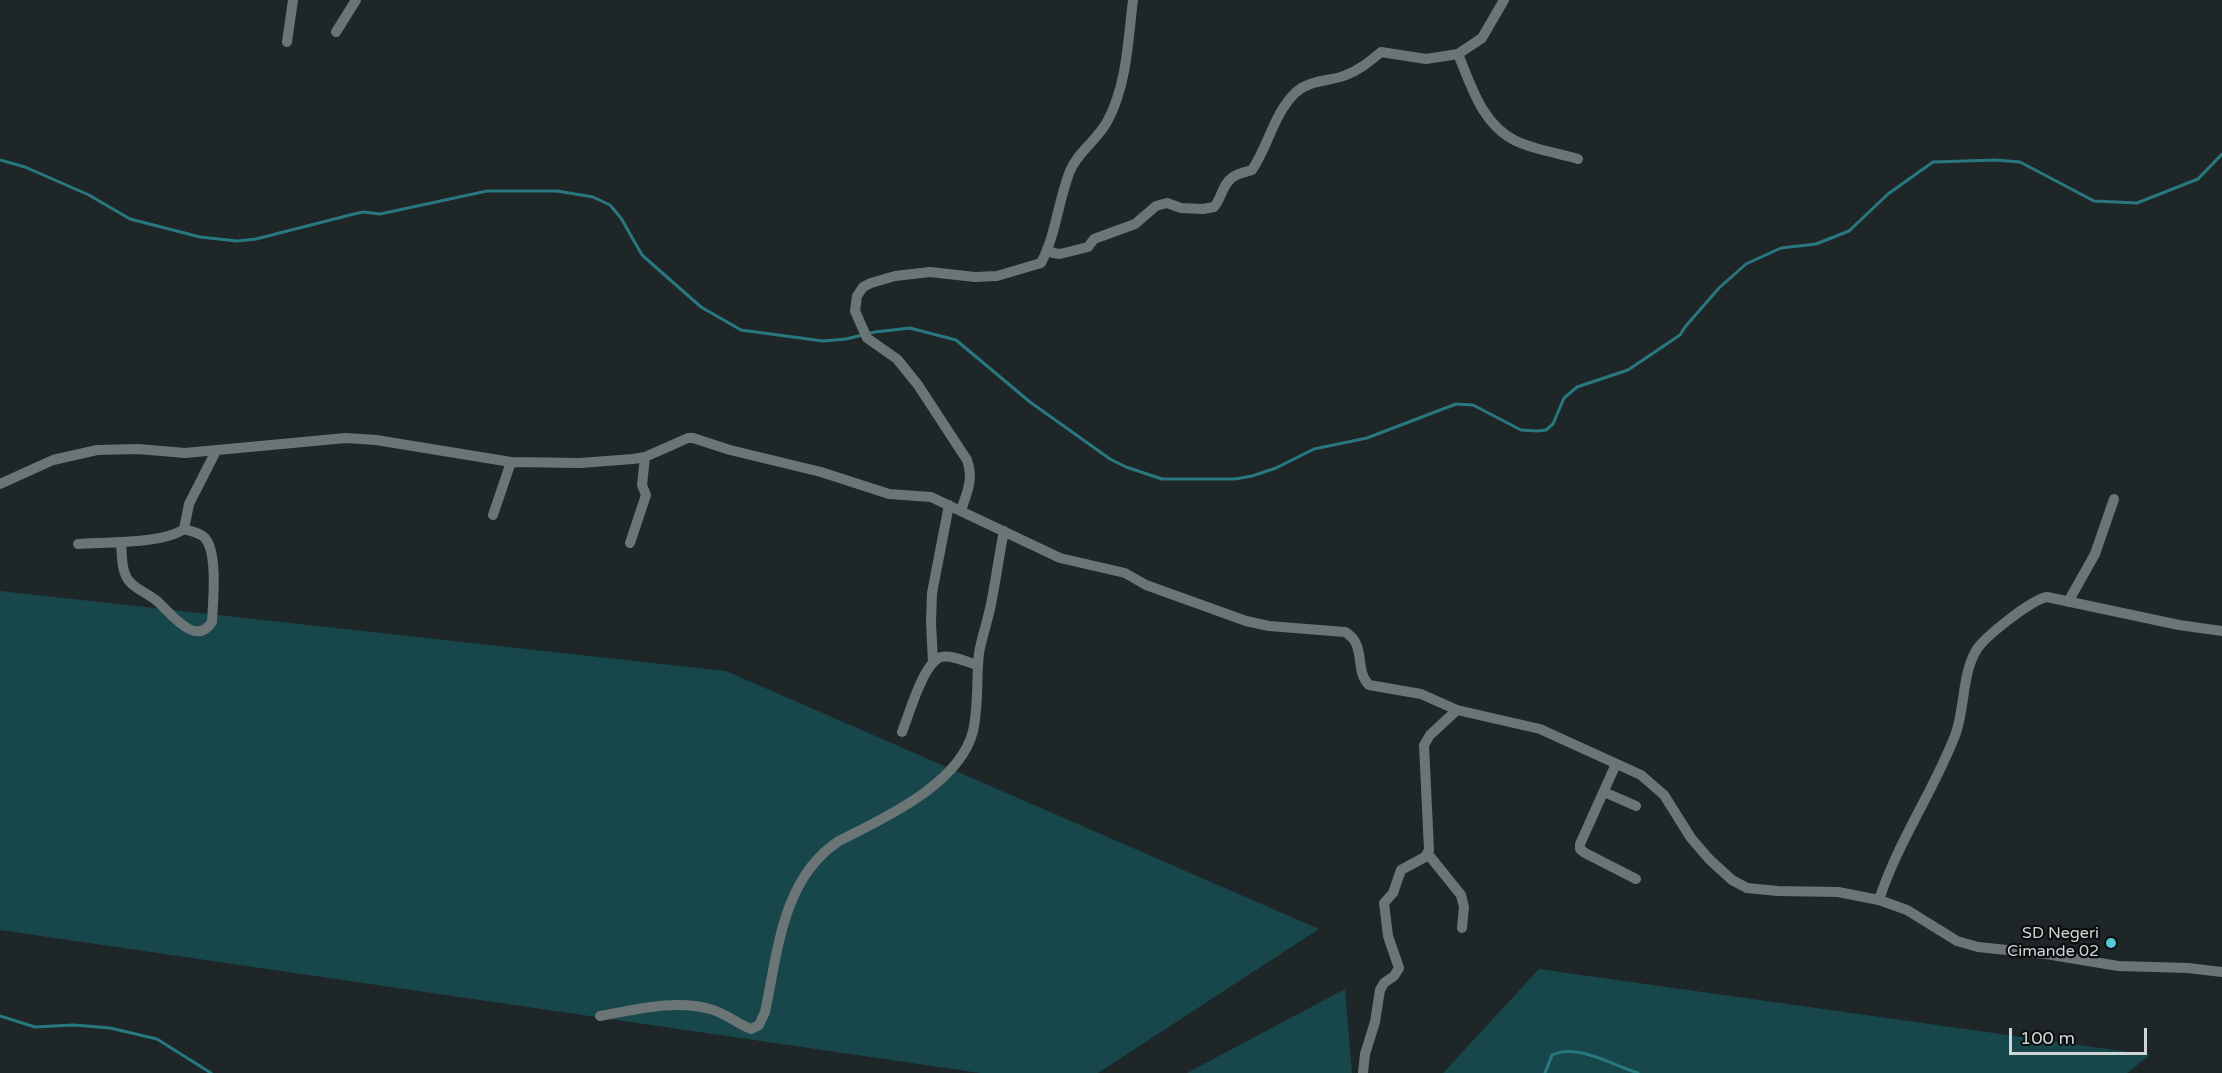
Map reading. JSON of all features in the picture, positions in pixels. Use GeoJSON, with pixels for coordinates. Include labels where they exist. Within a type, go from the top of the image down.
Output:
{"type":"FeatureCollection","features":[{"type":"Feature","properties":{"kind":"street"},"geometry":{"type":"LineString","coordinates":[[286,42],[293,0]]}},
{"type":"Feature","properties":{"kind":"street"},"geometry":{"type":"LineString","coordinates":[[336,32],[356,0]]}},
{"type":"Feature","properties":{"kind":"street"},"geometry":{"type":"LineString","coordinates":[[961,510],[971,479],[968,460],[918,385],[897,359],[865,335],[855,311],[860,290],[871,283],[895,276],[930,272],[975,277],[997,276],[1041,263],[1071,167],[1097,136],[1114,105],[1125,60],[1133,0]]}},
{"type":"Feature","properties":{"kind":"street"},"geometry":{"type":"LineString","coordinates":[[1047,249],[1060,255],[1088,247],[1094,239],[1135,224],[1156,206],[1167,204],[1181,208],[1214,207],[1232,177],[1252,170],[1281,112],[1296,93],[1320,80],[1355,72],[1381,52],[1426,58],[1458,54],[1482,38],[1504,0]]}},
{"type":"Feature","properties":{"kind":"street"},"geometry":{"type":"LineString","coordinates":[[1458,54],[1476,97],[1497,128],[1524,144],[1578,159]]}},
{"type":"Feature","properties":{"kind":"street"},"geometry":{"type":"LineString","coordinates":[[0,484],[53,460],[96,450],[138,449],[185,453],[346,438],[376,440],[511,462],[580,463],[645,457],[680,441],[693,438],[730,450],[820,472],[879,492],[924,495],[961,510],[1060,558],[1125,573],[1146,585],[1246,621],[1269,626],[1345,632],[1351,635],[1357,644],[1363,678],[1369,685],[1421,694],[1457,710],[1540,729],[1641,775],[1664,795],[1698,847],[1723,872],[1741,885],[1768,891],[1844,893],[1879,900],[1907,910],[1957,941],[1978,947],[2055,955],[2118,966],[2188,968],[2222,972]]}},
{"type":"Feature","properties":{"kind":"street"},"geometry":{"type":"LineString","coordinates":[[78,544],[121,542],[175,535],[184,529],[189,504],[216,451]]}},
{"type":"Feature","properties":{"kind":"street"},"geometry":{"type":"LineString","coordinates":[[630,543],[646,495],[642,485],[645,457]]}},
{"type":"Feature","properties":{"kind":"street"},"geometry":{"type":"LineString","coordinates":[[493,515],[511,462]]}},
{"type":"Feature","properties":{"kind":"street"},"geometry":{"type":"LineString","coordinates":[[2068,602],[2095,554],[2114,499]]}},
{"type":"Feature","properties":{"kind":"street"},"geometry":{"type":"LineString","coordinates":[[902,732],[917,692],[933,663],[932,593],[949,505]]}},
{"type":"Feature","properties":{"kind":"street"},"geometry":{"type":"LineString","coordinates":[[121,542],[124,572],[129,582],[156,599],[182,626],[194,631],[203,630],[212,622],[213,562],[206,539],[184,529]]}},
{"type":"Feature","properties":{"kind":"street"},"geometry":{"type":"LineString","coordinates":[[600,1016],[664,1006],[695,1006],[725,1014],[752,1029],[759,1025],[765,1012],[785,917],[810,865],[828,848],[927,792],[961,757],[973,733],[978,665],[1004,531]]}},
{"type":"Feature","properties":{"kind":"street"},"geometry":{"type":"LineString","coordinates":[[1879,900],[1896,854],[1925,802],[1955,735],[1970,664],[1978,648],[1990,634],[2042,598],[2052,598],[2179,625],[2222,631]]}},
{"type":"Feature","properties":{"kind":"street"},"geometry":{"type":"LineString","coordinates":[[933,663],[944,657],[978,665]]}},
{"type":"Feature","properties":{"kind":"street"},"geometry":{"type":"LineString","coordinates":[[1457,710],[1430,735],[1424,745],[1423,761],[1428,799],[1428,854],[1461,896],[1464,907],[1462,928]]}},
{"type":"Feature","properties":{"kind":"street"},"geometry":{"type":"LineString","coordinates":[[1616,764],[1580,844],[1580,849],[1585,854],[1636,879]]}},
{"type":"Feature","properties":{"kind":"street"},"geometry":{"type":"LineString","coordinates":[[1604,792],[1636,806]]}},
{"type":"Feature","properties":{"kind":"street"},"geometry":{"type":"LineString","coordinates":[[1363,1073],[1365,1054],[1375,1022],[1380,990],[1399,968],[1388,936],[1384,903],[1393,893],[1401,870],[1428,854]]}},
{"type":"Feature","properties":{"kind":"shaded area"},"geometry":{"type":"Polygon","coordinates":[[[0,591],[726,671],[1319,929],[1098,1073],[980,1073],[0,930],[0,591]]]}},
{"type":"Feature","properties":{"kind":"shaded area"},"geometry":{"type":"Polygon","coordinates":[[[1539,969],[2150,1055],[2127,1073],[1443,1073],[1539,969]]]}},
{"type":"Feature","properties":{"kind":"shaded area"},"geometry":{"type":"Polygon","coordinates":[[[1345,989],[1352,1073],[1187,1073],[1345,989]]]}},
{"type":"Feature","properties":{"kind":"waterway"},"geometry":{"type":"LineString","coordinates":[[0,160],[25,167],[89,195],[130,219],[200,237],[237,241],[256,239],[363,212],[380,214],[487,191],[557,191],[593,197],[610,205],[621,218],[642,255],[701,307],[741,330],[823,341],[910,328],[956,340],[1030,402],[1110,459],[1126,467],[1162,479],[1235,479],[1276,468],[1314,449],[1367,438],[1456,404],[1473,405],[1521,430],[1546,430],[1553,424],[1564,398],[1577,387],[1628,370],[1680,335],[1719,288],[1746,264],[1781,248],[1816,244],[1849,231],[1888,194],[1933,162],[1995,160],[2020,162],[2094,201],[2137,203],[2198,179],[2222,154]]}},
{"type":"Feature","properties":{"kind":"waterway"},"geometry":{"type":"LineString","coordinates":[[0,1016],[35,1027],[74,1025],[110,1028],[157,1039],[211,1073]]}},
{"type":"Feature","properties":{"kind":"waterway"},"geometry":{"type":"LineString","coordinates":[[1545,1073],[1552,1055],[1562,1052],[1595,1056],[1638,1073]]}},
{"type":"Feature","properties":{"kind":"place","name":"SD Negeri Cimande 02"},"geometry":{"type":"Point","coordinates":[2111,943]}}]}
